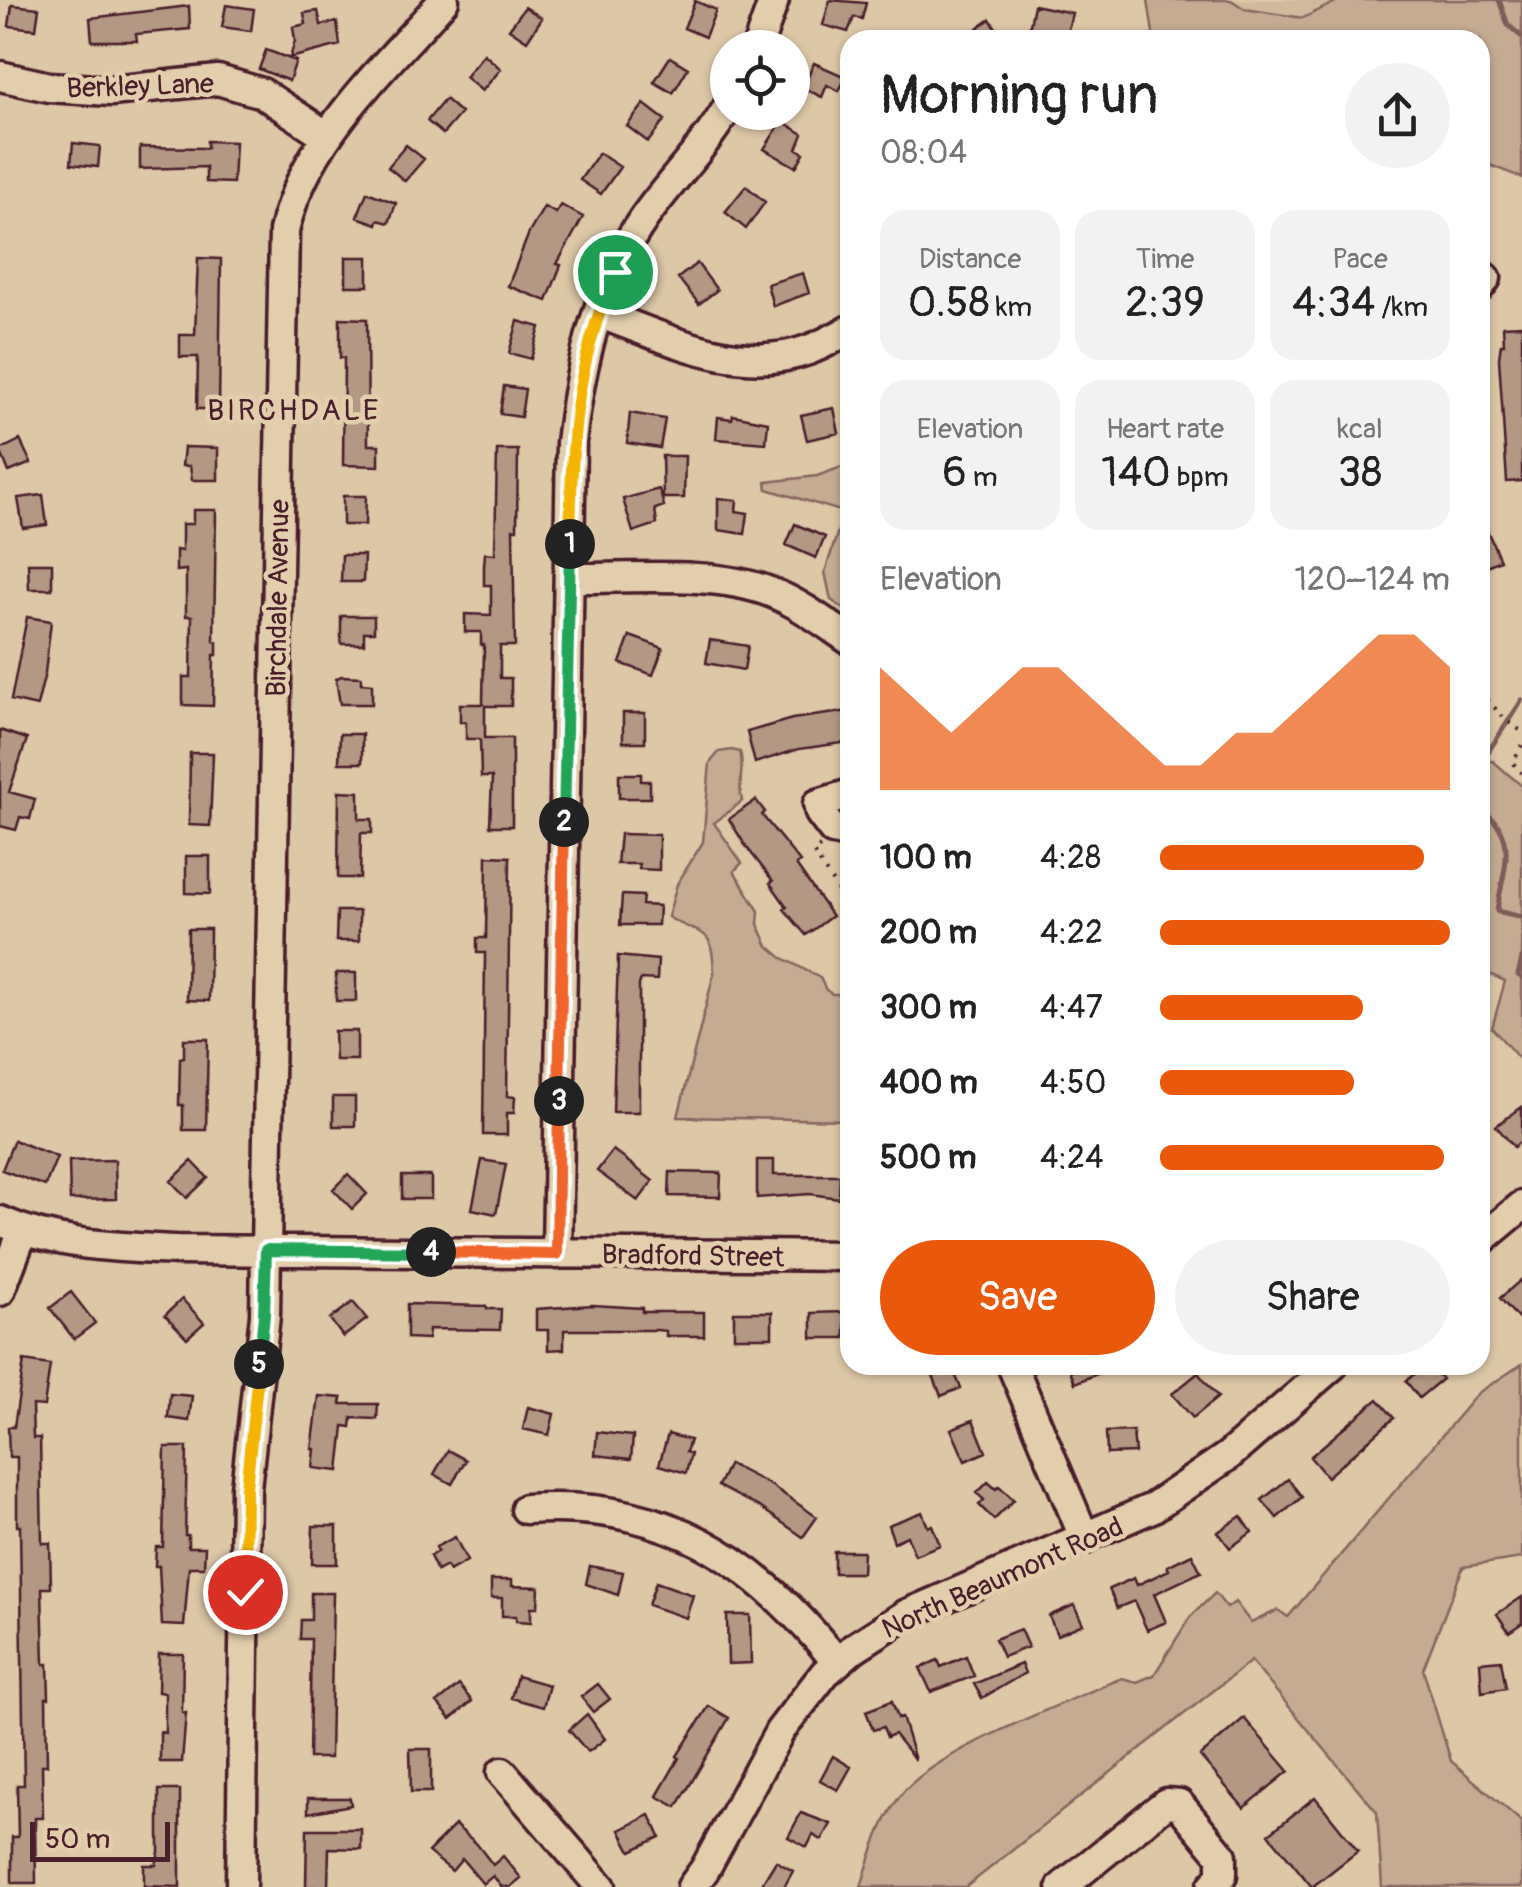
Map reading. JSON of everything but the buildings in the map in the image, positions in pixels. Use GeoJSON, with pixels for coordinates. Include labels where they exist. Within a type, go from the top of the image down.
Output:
{"type":"FeatureCollection","features":[{"type":"Feature","properties":{"kind":"street","name":"Birchdale Avenue"},"geometry":{"type":"LineString","coordinates":[[241,1887],[246,1488],[264,1315],[266,1250],[284,231],[298,182],[327,136],[444,0]]}},
{"type":"Feature","properties":{"kind":"street"},"geometry":{"type":"LineString","coordinates":[[763,30],[774,0]]}},
{"type":"Feature","properties":{"kind":"street","name":"Berkley Lane"},"geometry":{"type":"LineString","coordinates":[[0,76],[49,88],[96,91],[218,80],[262,93],[327,136]]}},
{"type":"Feature","properties":{"kind":"street"},"geometry":{"type":"LineString","coordinates":[[557,1254],[572,443],[576,399],[598,313],[615,272],[645,217],[713,130]]}},
{"type":"Feature","properties":{"kind":"street"},"geometry":{"type":"LineString","coordinates":[[598,313],[707,352],[734,357],[761,359],[794,354],[840,334]]}},
{"type":"Feature","properties":{"kind":"street"},"geometry":{"type":"LineString","coordinates":[[570,578],[744,584],[796,604],[840,633]]}},
{"type":"Feature","properties":{"kind":"street"},"geometry":{"type":"LineString","coordinates":[[840,797],[818,804],[830,826],[840,828]]}},
{"type":"Feature","properties":{"kind":"street"},"geometry":{"type":"LineString","coordinates":[[1490,1233],[1522,1206]]}},
{"type":"Feature","properties":{"kind":"street"},"geometry":{"type":"LineString","coordinates":[[0,1291],[11,1226]]}},
{"type":"Feature","properties":{"kind":"street","name":"Bradford Street"},"geometry":{"type":"LineString","coordinates":[[11,1226],[84,1245],[840,1256]]}},
{"type":"Feature","properties":{"kind":"street"},"geometry":{"type":"LineString","coordinates":[[1016,1375],[1085,1539]]}},
{"type":"Feature","properties":{"kind":"street","name":"North Beaumont Road"},"geometry":{"type":"LineString","coordinates":[[692,1887],[780,1731],[837,1662],[906,1614],[1152,1508],[1228,1456],[1321,1375]]}},
{"type":"Feature","properties":{"kind":"street"},"geometry":{"type":"LineString","coordinates":[[526,1509],[612,1511],[687,1534],[748,1570],[778,1595],[837,1662]]}},
{"type":"Feature","properties":{"kind":"street"},"geometry":{"type":"LineString","coordinates":[[502,1772],[602,1887]]}},
{"type":"Feature","properties":{"kind":"street"},"geometry":{"type":"LineString","coordinates":[[1062,1887],[1166,1803],[1179,1804],[1222,1856],[1222,1875],[1212,1887]]}},
{"type":"Feature","properties":{"kind":"path"},"geometry":{"type":"LineString","coordinates":[[1490,701],[1500,716],[1522,731]]}},
{"type":"Feature","properties":{"kind":"path"},"geometry":{"type":"LineString","coordinates":[[1522,745],[1513,763],[1522,772]]}},
{"type":"Feature","properties":{"kind":"path"},"geometry":{"type":"LineString","coordinates":[[840,833],[813,852],[840,894]]}},
{"type":"Feature","properties":{"kind":"shaded area"},"geometry":{"type":"Polygon","coordinates":[[[1148,0],[1231,0],[1245,9],[1303,18],[1340,0],[1522,0],[1522,178],[1490,165],[1490,30],[1152,30],[1148,0]]]}},
{"type":"Feature","properties":{"kind":"shaded area"},"geometry":{"type":"Polygon","coordinates":[[[1192,0],[1340,0],[1303,18],[1192,0]]]}},
{"type":"Feature","properties":{"kind":"shaded area"},"geometry":{"type":"Polygon","coordinates":[[[840,468],[840,511],[767,489],[766,482],[817,476],[840,468]]]}},
{"type":"Feature","properties":{"kind":"shaded area"},"geometry":{"type":"Polygon","coordinates":[[[840,525],[840,606],[831,600],[825,572],[840,525]]]}},
{"type":"Feature","properties":{"kind":"shaded area"},"geometry":{"type":"Polygon","coordinates":[[[719,752],[740,752],[742,801],[714,823],[742,863],[734,871],[759,911],[758,924],[768,946],[820,978],[832,994],[840,994],[840,1120],[678,1117],[714,973],[708,939],[668,917],[677,884],[703,842],[710,763],[719,752]]]}},
{"type":"Feature","properties":{"kind":"shaded area"},"geometry":{"type":"Polygon","coordinates":[[[1490,761],[1522,786],[1522,1062],[1492,1028],[1505,981],[1490,974],[1490,761]]]}},
{"type":"Feature","properties":{"kind":"shaded area"},"geometry":{"type":"Polygon","coordinates":[[[1522,1364],[1522,1558],[1463,1567],[1423,1669],[1451,1761],[1522,1822],[1522,1887],[1382,1887],[1377,1812],[1251,1661],[966,1887],[861,1887],[893,1806],[917,1779],[941,1762],[1003,1729],[1122,1678],[1137,1682],[1154,1675],[1190,1617],[1215,1593],[1227,1608],[1235,1602],[1251,1623],[1278,1610],[1288,1617],[1478,1393],[1522,1364]]]}},
{"type":"Feature","properties":{"kind":"waterway"},"geometry":{"type":"LineString","coordinates":[[1499,0],[1508,25],[1522,37]]}},
{"type":"Feature","properties":{"kind":"waterway"},"geometry":{"type":"LineString","coordinates":[[1490,749],[1522,700]]}},
{"type":"Feature","properties":{"kind":"waterway"},"geometry":{"type":"LineString","coordinates":[[1490,817],[1501,830],[1506,855],[1497,911],[1522,917]]}},
{"type":"Feature","properties":{"kind":"waterway"},"geometry":{"type":"LineString","coordinates":[[1522,958],[1518,975],[1522,978]]}},
{"type":"Feature","properties":{"kind":"district","name":"BIRCHDALE"},"geometry":{"type":"Point","coordinates":[294,410]}},
{"type":"Feature","properties":{"kind":"route"},"geometry":{"type":"LineString","coordinates":[[245,1592],[246,1488],[264,1315],[266,1250],[557,1254],[572,443],[585,355],[615,272]]}}]}
